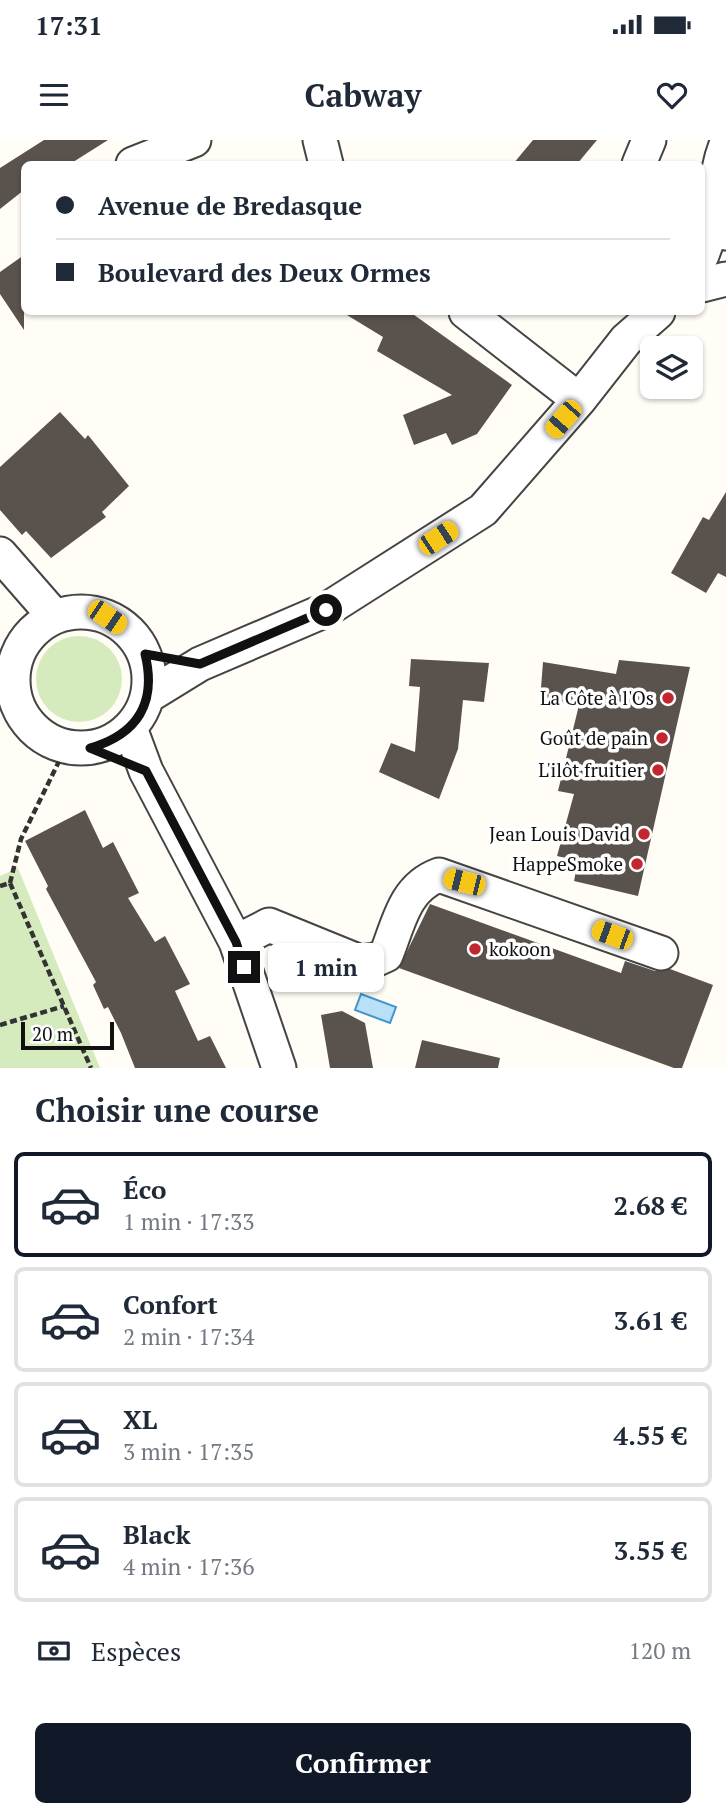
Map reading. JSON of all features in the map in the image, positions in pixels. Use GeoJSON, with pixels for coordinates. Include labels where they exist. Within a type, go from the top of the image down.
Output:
{"type":"FeatureCollection","features":[{"type":"Feature","properties":{"kind":"street"},"geometry":{"type":"LineString","coordinates":[[141,161],[194,140]]}},
{"type":"Feature","properties":{"kind":"street"},"geometry":{"type":"LineString","coordinates":[[320,140],[325,161]]}},
{"type":"Feature","properties":{"kind":"street"},"geometry":{"type":"LineString","coordinates":[[640,161],[649,140]]}},
{"type":"Feature","properties":{"kind":"street"},"geometry":{"type":"LineString","coordinates":[[705,250],[722,222],[716,187],[726,145]]}},
{"type":"Feature","properties":{"kind":"street"},"geometry":{"type":"LineString","coordinates":[[705,284],[726,279]]}},
{"type":"Feature","properties":{"kind":"street"},"geometry":{"type":"LineString","coordinates":[[477,315],[505,323],[579,400]]}},
{"type":"Feature","properties":{"kind":"street"},"geometry":{"type":"LineString","coordinates":[[148,696],[200,664],[326,610],[483,510],[579,400],[626,340],[655,315]]}},
{"type":"Feature","properties":{"kind":"street"},"geometry":{"type":"LineString","coordinates":[[0,554],[55,617]]}},
{"type":"Feature","properties":{"kind":"street"},"geometry":{"type":"LineString","coordinates":[[32,727],[19,709],[7,668],[36,628],[55,617],[81,611],[107,617],[130,632],[145,654],[150,675],[148,696],[141,713],[130,728],[111,741],[78,747]]}},
{"type":"Feature","properties":{"kind":"street"},"geometry":{"type":"LineString","coordinates":[[145,654],[200,664]]}},
{"type":"Feature","properties":{"kind":"street"},"geometry":{"type":"LineString","coordinates":[[0,710],[32,727],[48,740],[78,747],[146,771]]}},
{"type":"Feature","properties":{"kind":"street"},"geometry":{"type":"LineString","coordinates":[[130,728],[146,771],[236,942],[279,1068]]}},
{"type":"Feature","properties":{"kind":"street"},"geometry":{"type":"LineString","coordinates":[[236,942],[270,925],[360,962],[375,960],[386,954],[408,897],[424,881],[439,875],[661,953]]}},
{"type":"Feature","properties":{"kind":"path"},"geometry":{"type":"LineString","coordinates":[[78,747],[21,839],[10,883],[91,1068]]}},
{"type":"Feature","properties":{"kind":"path"},"geometry":{"type":"LineString","coordinates":[[0,886],[10,883]]}},
{"type":"Feature","properties":{"kind":"path"},"geometry":{"type":"LineString","coordinates":[[0,1026],[64,1006]]}},
{"type":"Feature","properties":{"kind":"green space"},"geometry":{"type":"Polygon","coordinates":[[[79,636],[103,643],[115,655],[122,679],[115,703],[103,715],[79,722],[55,715],[43,703],[36,679],[43,655],[55,643],[79,636]]]}},
{"type":"Feature","properties":{"kind":"green space"},"geometry":{"type":"Polygon","coordinates":[[[18,868],[100,1068],[0,1068],[0,876],[18,868]]]}},
{"type":"Feature","properties":{"kind":"water"},"geometry":{"type":"Polygon","coordinates":[[[361,994],[396,1007],[390,1023],[355,1010],[361,994]]]}},
{"type":"Feature","properties":{"kind":"building"},"geometry":{"type":"Polygon","coordinates":[[[44,140],[108,140],[75,161],[21,161],[21,192],[0,209],[0,168],[44,140]]]}},
{"type":"Feature","properties":{"kind":"building"},"geometry":{"type":"Polygon","coordinates":[[[533,140],[597,140],[580,161],[516,161],[533,140]]]}},
{"type":"Feature","properties":{"kind":"building"},"geometry":{"type":"Polygon","coordinates":[[[21,257],[21,315],[24,315],[24,330],[0,294],[0,272],[21,257]]]}},
{"type":"Feature","properties":{"kind":"building"},"geometry":{"type":"Polygon","coordinates":[[[347,315],[414,315],[512,385],[477,434],[452,445],[446,433],[414,445],[403,415],[452,395],[377,351],[383,337],[347,315]]]}},
{"type":"Feature","properties":{"kind":"building"},"geometry":{"type":"Polygon","coordinates":[[[60,412],[85,439],[88,435],[129,486],[102,512],[106,517],[51,558],[26,531],[22,535],[0,510],[0,467],[60,412]]]}},
{"type":"Feature","properties":{"kind":"building"},"geometry":{"type":"Polygon","coordinates":[[[726,492],[726,577],[718,573],[706,593],[671,573],[703,517],[709,520],[726,492]]]}},
{"type":"Feature","properties":{"kind":"building"},"geometry":{"type":"Polygon","coordinates":[[[411,659],[489,663],[484,702],[463,700],[458,749],[439,799],[379,772],[391,743],[415,752],[420,687],[409,686],[411,659]]]}},
{"type":"Feature","properties":{"kind":"building"},"geometry":{"type":"Polygon","coordinates":[[[619,660],[690,667],[638,896],[574,881],[578,861],[557,856],[574,794],[558,791],[579,705],[540,701],[543,662],[616,674],[619,660]]]}},
{"type":"Feature","properties":{"kind":"building"},"geometry":{"type":"Polygon","coordinates":[[[85,810],[103,848],[113,842],[139,893],[128,898],[155,942],[165,936],[190,984],[175,991],[198,1041],[210,1036],[226,1068],[135,1068],[121,1033],[108,1007],[104,1009],[93,985],[96,982],[46,889],[48,886],[25,841],[85,810]]]}},
{"type":"Feature","properties":{"kind":"building"},"geometry":{"type":"Polygon","coordinates":[[[430,904],[621,973],[625,961],[655,971],[670,969],[713,985],[682,1068],[674,1068],[399,968],[430,904]]]}},
{"type":"Feature","properties":{"kind":"building"},"geometry":{"type":"Polygon","coordinates":[[[342,1011],[365,1023],[373,1068],[330,1068],[321,1015],[342,1011]]]}},
{"type":"Feature","properties":{"kind":"building"},"geometry":{"type":"Polygon","coordinates":[[[422,1040],[500,1058],[498,1068],[415,1068],[422,1040]]]}},
{"type":"Feature","properties":{"kind":"place","name":"La Côte à l'Os"},"geometry":{"type":"Point","coordinates":[668,698]}},
{"type":"Feature","properties":{"kind":"place","name":"Goût de pain"},"geometry":{"type":"Point","coordinates":[662,738]}},
{"type":"Feature","properties":{"kind":"place","name":"L'ilôt fruitier"},"geometry":{"type":"Point","coordinates":[658,770]}},
{"type":"Feature","properties":{"kind":"place","name":"Jean Louis David"},"geometry":{"type":"Point","coordinates":[644,834]}},
{"type":"Feature","properties":{"kind":"place","name":"HappeSmoke"},"geometry":{"type":"Point","coordinates":[637,864]}},
{"type":"Feature","properties":{"kind":"place","name":"kokoon"},"geometry":{"type":"Point","coordinates":[475,949]}},
{"type":"Feature","properties":{"kind":"route"},"geometry":{"type":"LineString","coordinates":[[244,967],[236,942],[146,771],[90,748],[111,741],[130,728],[141,713],[148,696],[150,675],[145,654],[200,664],[274,635],[326,610]]}}]}
